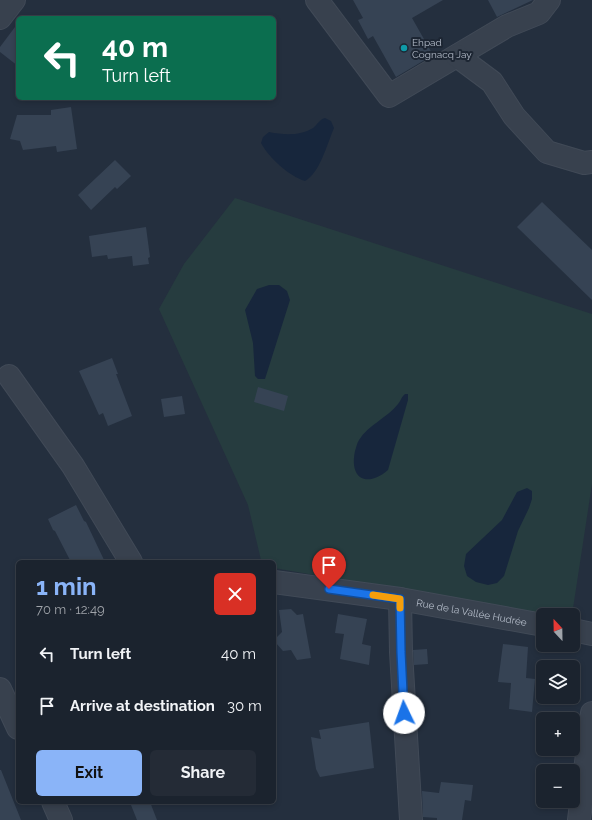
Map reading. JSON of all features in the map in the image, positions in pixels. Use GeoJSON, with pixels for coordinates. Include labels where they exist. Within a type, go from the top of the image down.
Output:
{"type":"FeatureCollection","features":[{"type":"Feature","properties":{"kind":"street"},"geometry":{"type":"LineString","coordinates":[[0,18],[14,0]]}},
{"type":"Feature","properties":{"kind":"street"},"geometry":{"type":"LineString","coordinates":[[318,0],[389,96],[507,26],[539,13],[549,0]]}},
{"type":"Feature","properties":{"kind":"street"},"geometry":{"type":"LineString","coordinates":[[457,56],[492,82],[514,116],[547,152],[584,163],[592,162]]}},
{"type":"Feature","properties":{"kind":"street"},"geometry":{"type":"LineString","coordinates":[[9,376],[73,466],[129,560]]}},
{"type":"Feature","properties":{"kind":"street","name":"Rue de la Vallée Hudrée"},"geometry":{"type":"LineString","coordinates":[[276,582],[400,599],[536,624]]}},
{"type":"Feature","properties":{"kind":"street"},"geometry":{"type":"LineString","coordinates":[[400,599],[401,652],[411,820]]}},
{"type":"Feature","properties":{"kind":"street"},"geometry":{"type":"LineString","coordinates":[[580,631],[592,634]]}},
{"type":"Feature","properties":{"kind":"street"},"geometry":{"type":"LineString","coordinates":[[0,689],[16,724]]}},
{"type":"Feature","properties":{"kind":"street"},"geometry":{"type":"LineString","coordinates":[[579,820],[589,775],[592,713]]}},
{"type":"Feature","properties":{"kind":"street"},"geometry":{"type":"LineString","coordinates":[[54,804],[61,820]]}},
{"type":"Feature","properties":{"kind":"green space"},"geometry":{"type":"Polygon","coordinates":[[[235,198],[592,314],[592,484],[573,608],[536,608],[536,613],[276,568],[276,560],[261,560],[248,505],[159,309],[184,264],[235,198]]]}},
{"type":"Feature","properties":{"kind":"water"},"geometry":{"type":"Polygon","coordinates":[[[325,118],[331,121],[334,128],[319,165],[315,172],[305,181],[292,175],[280,166],[269,155],[261,143],[263,137],[269,132],[280,134],[297,134],[308,131],[325,118]]]}},
{"type":"Feature","properties":{"kind":"water"},"geometry":{"type":"Polygon","coordinates":[[[269,285],[279,285],[287,291],[290,300],[265,379],[258,379],[255,376],[253,343],[245,310],[257,289],[269,285]]]}},
{"type":"Feature","properties":{"kind":"water"},"geometry":{"type":"Polygon","coordinates":[[[405,394],[408,394],[408,400],[388,470],[373,479],[361,478],[357,474],[354,461],[358,441],[367,430],[394,409],[405,394]]]}},
{"type":"Feature","properties":{"kind":"water"},"geometry":{"type":"Polygon","coordinates":[[[527,488],[532,491],[532,499],[518,531],[504,576],[497,583],[488,585],[476,582],[467,576],[464,566],[466,554],[502,520],[517,492],[527,488]]]}},
{"type":"Feature","properties":{"kind":"building","name":"Ehpad Cognacq Jay"},"geometry":{"type":"Polygon","coordinates":[[[353,0],[443,0],[412,18],[433,55],[396,77],[373,36],[368,39],[358,20],[363,18],[353,0]]]}},
{"type":"Feature","properties":{"kind":"building"},"geometry":{"type":"Polygon","coordinates":[[[488,0],[533,0],[497,17],[488,0]]]}},
{"type":"Feature","properties":{"kind":"building"},"geometry":{"type":"Polygon","coordinates":[[[16,26],[16,64],[0,52],[0,47],[16,26]]]}},
{"type":"Feature","properties":{"kind":"building"},"geometry":{"type":"Polygon","coordinates":[[[71,107],[77,149],[57,152],[56,146],[23,150],[20,141],[10,139],[17,115],[51,115],[51,110],[71,107]]]}},
{"type":"Feature","properties":{"kind":"building"},"geometry":{"type":"Polygon","coordinates":[[[115,160],[131,176],[117,189],[115,187],[91,210],[78,195],[115,160]]]}},
{"type":"Feature","properties":{"kind":"building"},"geometry":{"type":"Polygon","coordinates":[[[542,202],[592,250],[592,300],[517,227],[542,202]]]}},
{"type":"Feature","properties":{"kind":"building"},"geometry":{"type":"Polygon","coordinates":[[[146,227],[150,257],[148,258],[149,264],[133,266],[132,256],[108,259],[107,255],[92,257],[89,236],[146,227]]]}},
{"type":"Feature","properties":{"kind":"building"},"geometry":{"type":"Polygon","coordinates":[[[112,358],[118,374],[116,374],[132,416],[108,426],[103,413],[99,415],[79,371],[112,358]]]}},
{"type":"Feature","properties":{"kind":"building"},"geometry":{"type":"Polygon","coordinates":[[[258,387],[288,396],[284,411],[254,402],[258,387]]]}},
{"type":"Feature","properties":{"kind":"building"},"geometry":{"type":"Polygon","coordinates":[[[182,396],[185,414],[164,417],[161,399],[182,396]]]}},
{"type":"Feature","properties":{"kind":"building"},"geometry":{"type":"Polygon","coordinates":[[[76,505],[104,560],[70,560],[48,519],[76,505]]]}},
{"type":"Feature","properties":{"kind":"building"},"geometry":{"type":"Polygon","coordinates":[[[291,609],[297,615],[303,614],[311,658],[297,660],[291,650],[283,651],[276,643],[276,638],[282,632],[279,610],[291,609]]]}},
{"type":"Feature","properties":{"kind":"building"},"geometry":{"type":"Polygon","coordinates":[[[338,614],[367,619],[362,644],[371,646],[369,665],[340,659],[344,634],[335,633],[338,614]]]}},
{"type":"Feature","properties":{"kind":"building"},"geometry":{"type":"Polygon","coordinates":[[[503,644],[528,647],[526,678],[535,679],[532,712],[509,709],[511,683],[498,682],[503,644]]]}},
{"type":"Feature","properties":{"kind":"building"},"geometry":{"type":"Polygon","coordinates":[[[427,649],[428,664],[414,665],[413,650],[427,649]]]}},
{"type":"Feature","properties":{"kind":"building"},"geometry":{"type":"Polygon","coordinates":[[[369,722],[374,768],[320,777],[316,769],[311,737],[321,739],[319,730],[369,722]]]}},
{"type":"Feature","properties":{"kind":"building"},"geometry":{"type":"Polygon","coordinates":[[[1,770],[21,820],[0,820],[1,770]]]}},
{"type":"Feature","properties":{"kind":"building"},"geometry":{"type":"Polygon","coordinates":[[[441,782],[473,785],[471,801],[465,800],[462,820],[437,820],[437,818],[423,817],[422,791],[439,793],[441,782]]]}},
{"type":"Feature","properties":{"kind":"building"},"geometry":{"type":"Polygon","coordinates":[[[151,804],[157,820],[137,820],[131,805],[151,804]]]}},
{"type":"Feature","properties":{"kind":"slow traffic"},"geometry":{"type":"LineString","coordinates":[[373,595],[400,599],[400,608]]}},
{"type":"Feature","properties":{"kind":"place","name":"Ehpad Cognacq Jay"},"geometry":{"type":"Point","coordinates":[404,48]}},
{"type":"Feature","properties":{"kind":"route"},"geometry":{"type":"LineString","coordinates":[[329,589],[400,599],[404,713]]}}]}
